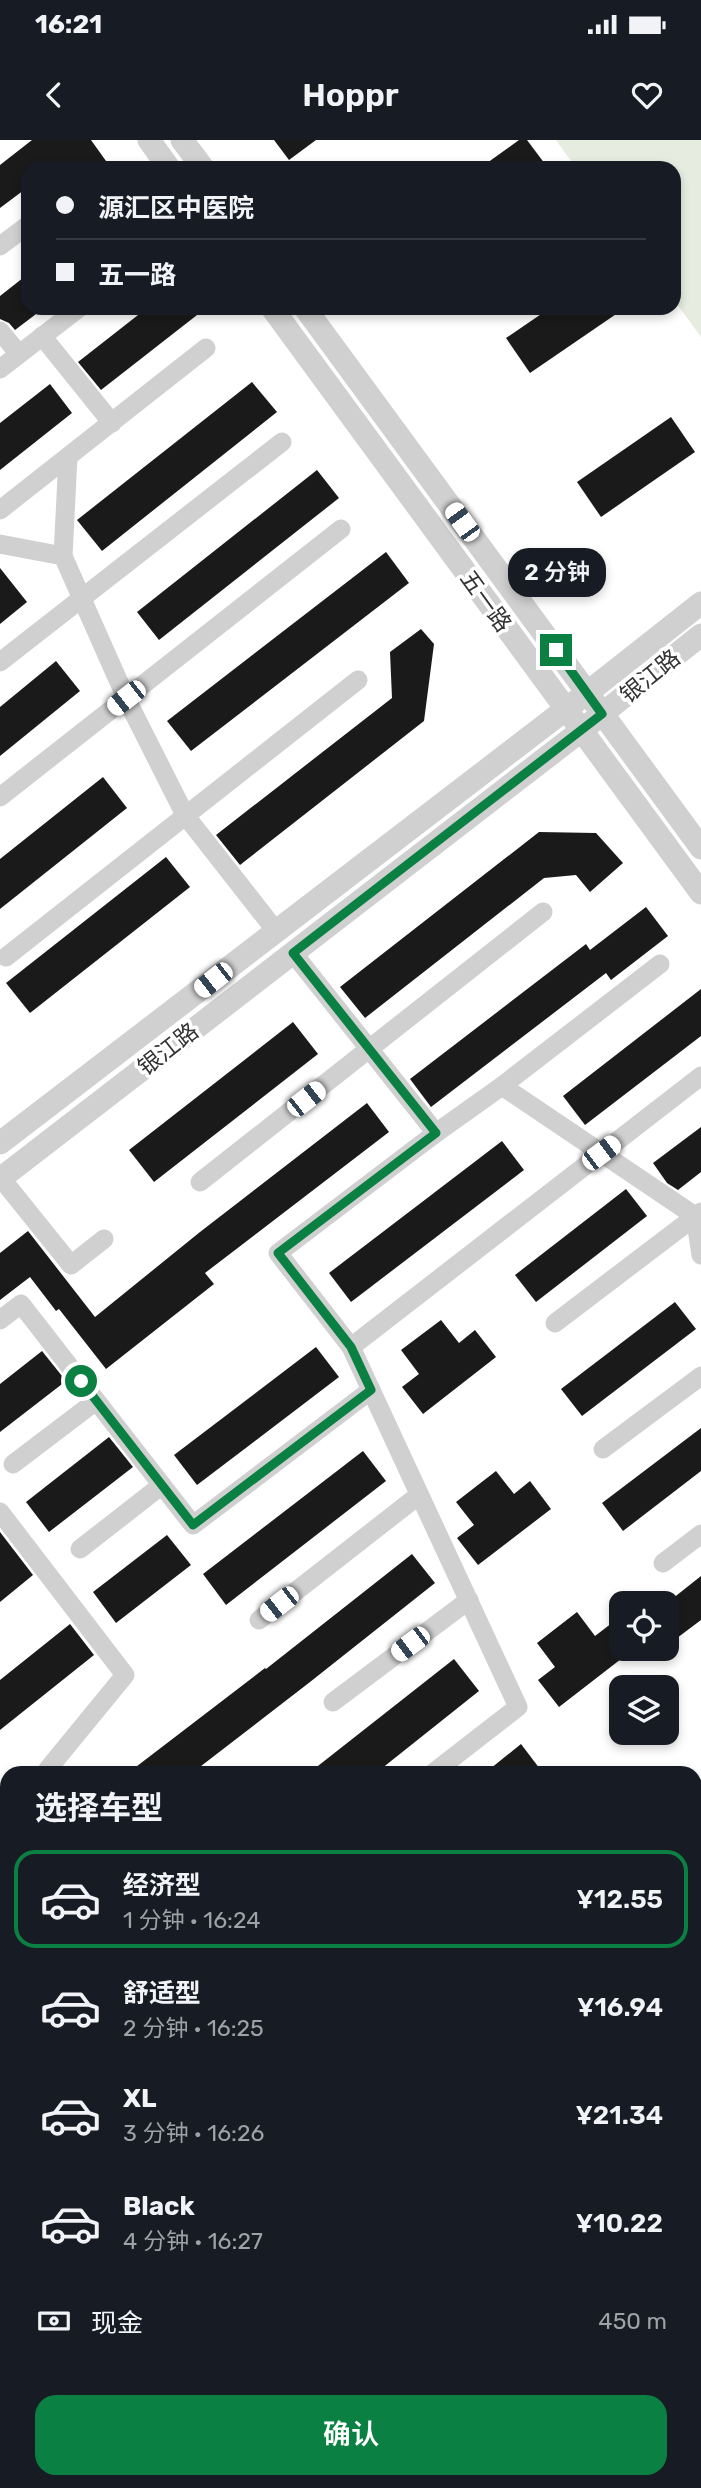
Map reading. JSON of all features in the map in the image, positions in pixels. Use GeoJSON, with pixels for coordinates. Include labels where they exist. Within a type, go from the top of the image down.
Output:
{"type":"FeatureCollection","features":[{"type":"Feature","properties":{"kind":"street"},"geometry":{"type":"LineString","coordinates":[[149,140],[164,161]]}},
{"type":"Feature","properties":{"kind":"street"},"geometry":{"type":"LineString","coordinates":[[182,140],[198,161]]}},
{"type":"Feature","properties":{"kind":"street"},"geometry":{"type":"LineString","coordinates":[[0,246],[21,230]]}},
{"type":"Feature","properties":{"kind":"street"},"geometry":{"type":"LineString","coordinates":[[0,369],[70,315]]}},
{"type":"Feature","properties":{"kind":"street","name":"五一路"},"geometry":{"type":"LineString","coordinates":[[277,315],[701,893]]}},
{"type":"Feature","properties":{"kind":"street","name":"五一路"},"geometry":{"type":"LineString","coordinates":[[310,315],[701,848]]}},
{"type":"Feature","properties":{"kind":"street"},"geometry":{"type":"LineString","coordinates":[[0,331],[19,354]]}},
{"type":"Feature","properties":{"kind":"street"},"geometry":{"type":"LineString","coordinates":[[42,336],[112,423]]}},
{"type":"Feature","properties":{"kind":"street"},"geometry":{"type":"LineString","coordinates":[[0,510],[206,348]]}},
{"type":"Feature","properties":{"kind":"street"},"geometry":{"type":"LineString","coordinates":[[0,662],[282,442]]}},
{"type":"Feature","properties":{"kind":"street"},"geometry":{"type":"LineString","coordinates":[[68,457],[63,556],[126,698],[185,815],[436,1133]]}},
{"type":"Feature","properties":{"kind":"street"},"geometry":{"type":"LineString","coordinates":[[0,797],[341,529]]}},
{"type":"Feature","properties":{"kind":"street"},"geometry":{"type":"LineString","coordinates":[[0,544],[63,556]]}},
{"type":"Feature","properties":{"kind":"street","name":"银江路"},"geometry":{"type":"LineString","coordinates":[[0,1143],[701,603]]}},
{"type":"Feature","properties":{"kind":"street","name":"银江路"},"geometry":{"type":"LineString","coordinates":[[0,1178],[582,730],[701,635]]}},
{"type":"Feature","properties":{"kind":"street"},"geometry":{"type":"LineString","coordinates":[[6,957],[358,680]]}},
{"type":"Feature","properties":{"kind":"street"},"geometry":{"type":"LineString","coordinates":[[200,1182],[543,912]]}},
{"type":"Feature","properties":{"kind":"street"},"geometry":{"type":"LineString","coordinates":[[442,1766],[518,1707],[351,1347],[278,1253],[660,964]]}},
{"type":"Feature","properties":{"kind":"street"},"geometry":{"type":"LineString","coordinates":[[351,1347],[701,1076]]}},
{"type":"Feature","properties":{"kind":"street"},"geometry":{"type":"LineString","coordinates":[[502,1086],[698,1214]]}},
{"type":"Feature","properties":{"kind":"street"},"geometry":{"type":"LineString","coordinates":[[0,1178],[71,1265],[104,1239]]}},
{"type":"Feature","properties":{"kind":"street"},"geometry":{"type":"LineString","coordinates":[[698,1214],[701,1255]]}},
{"type":"Feature","properties":{"kind":"street"},"geometry":{"type":"LineString","coordinates":[[555,1323],[698,1214]]}},
{"type":"Feature","properties":{"kind":"street"},"geometry":{"type":"LineString","coordinates":[[0,1320],[21,1304],[193,1525],[371,1390]]}},
{"type":"Feature","properties":{"kind":"street"},"geometry":{"type":"LineString","coordinates":[[603,1449],[701,1376]]}},
{"type":"Feature","properties":{"kind":"street"},"geometry":{"type":"LineString","coordinates":[[13,1464],[96,1401]]}},
{"type":"Feature","properties":{"kind":"street"},"geometry":{"type":"LineString","coordinates":[[80,1549],[162,1485]]}},
{"type":"Feature","properties":{"kind":"street"},"geometry":{"type":"LineString","coordinates":[[259,1620],[419,1495]]}},
{"type":"Feature","properties":{"kind":"street"},"geometry":{"type":"LineString","coordinates":[[0,1512],[125,1675],[50,1766]]}},
{"type":"Feature","properties":{"kind":"street"},"geometry":{"type":"LineString","coordinates":[[663,1563],[701,1534]]}},
{"type":"Feature","properties":{"kind":"street"},"geometry":{"type":"LineString","coordinates":[[333,1702],[469,1600]]}},
{"type":"Feature","properties":{"kind":"shaded area"},"geometry":{"type":"Polygon","coordinates":[[[556,140],[701,140],[701,337],[681,310],[681,161],[571,161],[556,140]]]}},
{"type":"Feature","properties":{"kind":"building"},"geometry":{"type":"Polygon","coordinates":[[[32,140],[91,140],[106,161],[21,161],[21,192],[0,208],[0,165],[32,140]]]}},
{"type":"Feature","properties":{"kind":"building"},"geometry":{"type":"Polygon","coordinates":[[[274,140],[316,140],[289,160],[274,140]]]}},
{"type":"Feature","properties":{"kind":"building"},"geometry":{"type":"Polygon","coordinates":[[[519,140],[527,140],[543,161],[490,161],[519,140]]]}},
{"type":"Feature","properties":{"kind":"building"},"geometry":{"type":"Polygon","coordinates":[[[21,280],[21,315],[35,315],[15,330],[0,319],[0,296],[21,280]]]}},
{"type":"Feature","properties":{"kind":"building"},"geometry":{"type":"Polygon","coordinates":[[[138,315],[197,315],[101,390],[78,362],[138,315]]]}},
{"type":"Feature","properties":{"kind":"building"},"geometry":{"type":"Polygon","coordinates":[[[540,315],[615,315],[530,373],[506,338],[540,315]]]}},
{"type":"Feature","properties":{"kind":"building"},"geometry":{"type":"Polygon","coordinates":[[[252,382],[277,412],[102,551],[77,520],[252,382]]]}},
{"type":"Feature","properties":{"kind":"building"},"geometry":{"type":"Polygon","coordinates":[[[50,384],[72,413],[0,470],[0,423],[50,384]]]}},
{"type":"Feature","properties":{"kind":"building"},"geometry":{"type":"Polygon","coordinates":[[[671,417],[695,452],[601,517],[577,482],[671,417]]]}},
{"type":"Feature","properties":{"kind":"building"},"geometry":{"type":"Polygon","coordinates":[[[317,470],[339,498],[159,640],[137,612],[317,470]]]}},
{"type":"Feature","properties":{"kind":"building"},"geometry":{"type":"Polygon","coordinates":[[[386,552],[409,583],[191,751],[167,721],[386,552]]]}},
{"type":"Feature","properties":{"kind":"building"},"geometry":{"type":"Polygon","coordinates":[[[0,568],[27,602],[0,624],[0,568]]]}},
{"type":"Feature","properties":{"kind":"building"},"geometry":{"type":"Polygon","coordinates":[[[421,629],[434,644],[424,721],[240,865],[216,835],[392,698],[390,652],[421,629]]]}},
{"type":"Feature","properties":{"kind":"building"},"geometry":{"type":"Polygon","coordinates":[[[56,661],[80,691],[0,756],[0,707],[56,661]]]}},
{"type":"Feature","properties":{"kind":"building"},"geometry":{"type":"Polygon","coordinates":[[[103,777],[127,808],[0,909],[0,859],[103,777]]]}},
{"type":"Feature","properties":{"kind":"building"},"geometry":{"type":"Polygon","coordinates":[[[539,832],[596,833],[623,863],[590,892],[576,875],[544,878],[365,1018],[340,987],[539,832]]]}},
{"type":"Feature","properties":{"kind":"building"},"geometry":{"type":"Polygon","coordinates":[[[166,857],[190,887],[30,1013],[6,983],[166,857]]]}},
{"type":"Feature","properties":{"kind":"building"},"geometry":{"type":"Polygon","coordinates":[[[646,907],[668,936],[611,980],[606,973],[431,1107],[410,1079],[586,944],[590,950],[646,907]]]}},
{"type":"Feature","properties":{"kind":"building"},"geometry":{"type":"Polygon","coordinates":[[[701,989],[701,1036],[585,1125],[563,1096],[701,989]]]}},
{"type":"Feature","properties":{"kind":"building"},"geometry":{"type":"Polygon","coordinates":[[[293,1022],[318,1054],[154,1182],[129,1150],[293,1022]]]}},
{"type":"Feature","properties":{"kind":"building"},"geometry":{"type":"Polygon","coordinates":[[[367,1103],[389,1132],[205,1273],[214,1284],[106,1369],[30,1277],[0,1300],[0,1253],[28,1231],[95,1317],[367,1103]]]}},
{"type":"Feature","properties":{"kind":"building"},"geometry":{"type":"Polygon","coordinates":[[[701,1127],[701,1172],[678,1190],[667,1183],[653,1163],[701,1127]]]}},
{"type":"Feature","properties":{"kind":"building"},"geometry":{"type":"Polygon","coordinates":[[[502,1141],[524,1170],[351,1302],[329,1273],[502,1141]]]}},
{"type":"Feature","properties":{"kind":"building"},"geometry":{"type":"Polygon","coordinates":[[[626,1189],[647,1216],[536,1302],[515,1275],[626,1189]]]}},
{"type":"Feature","properties":{"kind":"building"},"geometry":{"type":"Polygon","coordinates":[[[675,1302],[696,1329],[582,1416],[561,1389],[675,1302]]]}},
{"type":"Feature","properties":{"kind":"building"},"geometry":{"type":"Polygon","coordinates":[[[441,1320],[459,1343],[475,1330],[496,1357],[423,1414],[402,1387],[419,1374],[401,1350],[441,1320]]]}},
{"type":"Feature","properties":{"kind":"building"},"geometry":{"type":"Polygon","coordinates":[[[316,1347],[339,1377],[197,1485],[174,1455],[316,1347]]]}},
{"type":"Feature","properties":{"kind":"building"},"geometry":{"type":"Polygon","coordinates":[[[42,1351],[66,1381],[0,1432],[0,1384],[42,1351]]]}},
{"type":"Feature","properties":{"kind":"building"},"geometry":{"type":"Polygon","coordinates":[[[701,1428],[701,1471],[623,1531],[602,1503],[701,1428]]]}},
{"type":"Feature","properties":{"kind":"building"},"geometry":{"type":"Polygon","coordinates":[[[109,1437],[133,1467],[49,1532],[26,1502],[109,1437]]]}},
{"type":"Feature","properties":{"kind":"building"},"geometry":{"type":"Polygon","coordinates":[[[363,1451],[386,1481],[226,1605],[203,1574],[363,1451]]]}},
{"type":"Feature","properties":{"kind":"building"},"geometry":{"type":"Polygon","coordinates":[[[496,1471],[514,1494],[530,1481],[551,1509],[478,1565],[457,1538],[474,1525],[456,1502],[496,1471]]]}},
{"type":"Feature","properties":{"kind":"building"},"geometry":{"type":"Polygon","coordinates":[[[0,1532],[33,1575],[0,1602],[0,1532]]]}},
{"type":"Feature","properties":{"kind":"building"},"geometry":{"type":"Polygon","coordinates":[[[167,1535],[191,1565],[116,1623],[93,1592],[167,1535]]]}},
{"type":"Feature","properties":{"kind":"building"},"geometry":{"type":"Polygon","coordinates":[[[412,1554],[435,1583],[201,1766],[137,1766],[412,1554]]]}},
{"type":"Feature","properties":{"kind":"building"},"geometry":{"type":"Polygon","coordinates":[[[701,1576],[701,1620],[679,1636],[679,1593],[701,1576]]]}},
{"type":"Feature","properties":{"kind":"building"},"geometry":{"type":"Polygon","coordinates":[[[577,1612],[595,1636],[609,1625],[609,1661],[618,1661],[559,1707],[538,1680],[555,1667],[537,1643],[577,1612]]]}},
{"type":"Feature","properties":{"kind":"building"},"geometry":{"type":"Polygon","coordinates":[[[70,1624],[94,1655],[0,1730],[0,1680],[70,1624]]]}},
{"type":"Feature","properties":{"kind":"building"},"geometry":{"type":"Polygon","coordinates":[[[454,1659],[479,1691],[385,1766],[318,1766],[454,1659]]]}},
{"type":"Feature","properties":{"kind":"building"},"geometry":{"type":"Polygon","coordinates":[[[521,1744],[538,1766],[494,1766],[521,1744]]]}},
{"type":"Feature","properties":{"kind":"route"},"geometry":{"type":"LineString","coordinates":[[81,1381],[193,1525],[371,1390],[351,1347],[278,1253],[436,1133],[293,953],[602,714],[556,650]]}}]}
